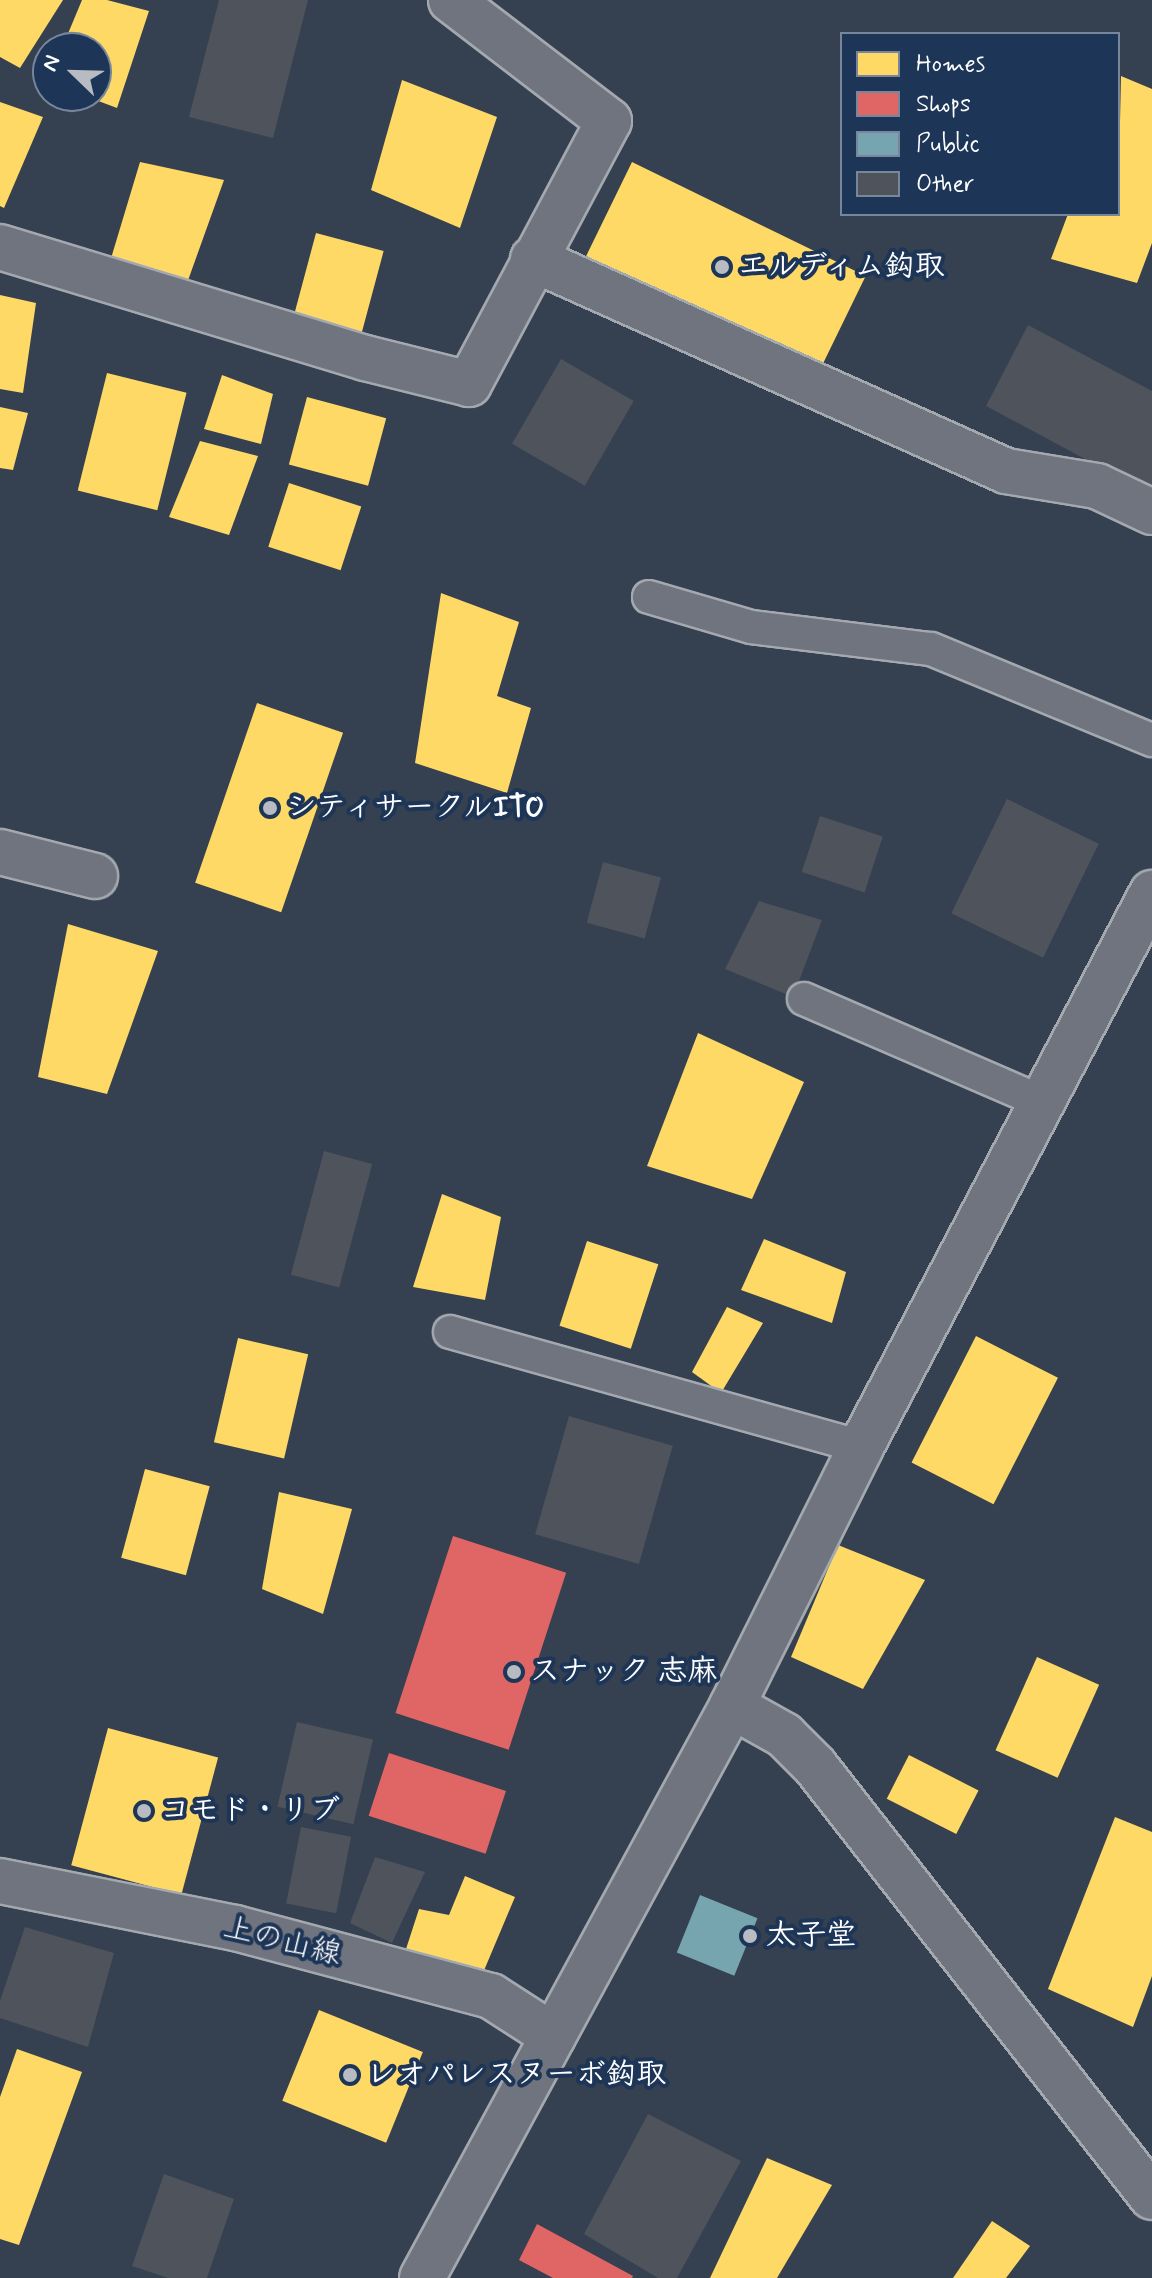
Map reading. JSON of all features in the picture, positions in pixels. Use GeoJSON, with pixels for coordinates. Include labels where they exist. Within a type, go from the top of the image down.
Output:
{"type":"FeatureCollection","features":[{"type":"Feature","properties":{"kind":"street"},"geometry":{"type":"LineString","coordinates":[[0,247],[365,358],[469,384],[609,121],[451,0]]}},
{"type":"Feature","properties":{"kind":"street"},"geometry":{"type":"LineString","coordinates":[[533,259],[1006,471],[1097,486],[1152,512]]}},
{"type":"Feature","properties":{"kind":"street"},"geometry":{"type":"LineString","coordinates":[[0,852],[95,876]]}},
{"type":"Feature","properties":{"kind":"street"},"geometry":{"type":"LineString","coordinates":[[422,2278],[732,1706],[861,1447],[1152,893]]}},
{"type":"Feature","properties":{"kind":"street"},"geometry":{"type":"LineString","coordinates":[[732,1706],[784,1735],[815,1766],[1152,2197]]}},
{"type":"Feature","properties":{"kind":"street","name":"上の山線"},"geometry":{"type":"LineString","coordinates":[[0,1881],[235,1928],[491,1996],[553,2036]]}},
{"type":"Feature","properties":{"kind":"lane"},"geometry":{"type":"LineString","coordinates":[[649,597],[751,627],[931,649],[1152,740]]}},
{"type":"Feature","properties":{"kind":"lane"},"geometry":{"type":"LineString","coordinates":[[804,999],[1044,1103]]}},
{"type":"Feature","properties":{"kind":"lane"},"geometry":{"type":"LineString","coordinates":[[450,1332],[861,1447]]}},
{"type":"Feature","properties":{"kind":"building: Homes"},"geometry":{"type":"Polygon","coordinates":[[[0,0],[63,0],[43,32],[32,32],[32,49],[20,68],[0,57],[0,0]]]}},
{"type":"Feature","properties":{"kind":"building: Homes"},"geometry":{"type":"Polygon","coordinates":[[[82,0],[107,0],[149,11],[117,108],[112,106],[112,32],[69,32],[82,0]]]}},
{"type":"Feature","properties":{"kind":"building: Homes"},"geometry":{"type":"Polygon","coordinates":[[[1121,76],[1152,89],[1152,243],[1137,283],[1051,259],[1067,216],[1120,216],[1121,76]]]}},
{"type":"Feature","properties":{"kind":"building: Homes"},"geometry":{"type":"Polygon","coordinates":[[[402,80],[497,117],[460,228],[371,190],[402,80]]]}},
{"type":"Feature","properties":{"kind":"building: Homes"},"geometry":{"type":"Polygon","coordinates":[[[0,102],[43,117],[4,208],[0,206],[0,102]]]}},
{"type":"Feature","properties":{"kind":"building: Homes"},"geometry":{"type":"Polygon","coordinates":[[[140,162],[224,180],[186,286],[109,265],[140,162]]]}},
{"type":"Feature","properties":{"kind":"building: Homes","name":"エルディム鈎取"},"geometry":{"type":"Polygon","coordinates":[[[632,162],[866,276],[817,377],[583,263],[632,162]]]}},
{"type":"Feature","properties":{"kind":"building: Homes"},"geometry":{"type":"Polygon","coordinates":[[[316,233],[384,251],[360,338],[293,320],[316,233]]]}},
{"type":"Feature","properties":{"kind":"building: Homes"},"geometry":{"type":"Polygon","coordinates":[[[0,295],[36,303],[23,393],[0,389],[0,295]]]}},
{"type":"Feature","properties":{"kind":"building: Homes"},"geometry":{"type":"Polygon","coordinates":[[[107,373],[187,393],[157,510],[78,490],[107,373]]]}},
{"type":"Feature","properties":{"kind":"building: Homes"},"geometry":{"type":"Polygon","coordinates":[[[222,375],[273,394],[261,444],[204,429],[222,375]]]}},
{"type":"Feature","properties":{"kind":"building: Homes"},"geometry":{"type":"Polygon","coordinates":[[[307,397],[386,418],[368,486],[289,465],[307,397]]]}},
{"type":"Feature","properties":{"kind":"building: Homes"},"geometry":{"type":"Polygon","coordinates":[[[0,407],[28,413],[13,470],[0,468],[0,407]]]}},
{"type":"Feature","properties":{"kind":"building: Homes"},"geometry":{"type":"Polygon","coordinates":[[[200,441],[258,456],[229,535],[169,517],[200,441]]]}},
{"type":"Feature","properties":{"kind":"building: Homes"},"geometry":{"type":"Polygon","coordinates":[[[289,483],[361,506],[341,570],[268,547],[289,483]]]}},
{"type":"Feature","properties":{"kind":"building: Homes"},"geometry":{"type":"Polygon","coordinates":[[[441,593],[519,622],[497,696],[531,708],[507,793],[415,763],[441,593]]]}},
{"type":"Feature","properties":{"kind":"building: Homes","name":"シティサークルITO"},"geometry":{"type":"Polygon","coordinates":[[[257,703],[343,733],[281,912],[195,883],[257,703]]]}},
{"type":"Feature","properties":{"kind":"building: Homes"},"geometry":{"type":"Polygon","coordinates":[[[68,924],[158,951],[107,1094],[38,1077],[68,924]]]}},
{"type":"Feature","properties":{"kind":"building: Homes"},"geometry":{"type":"Polygon","coordinates":[[[698,1033],[804,1082],[752,1199],[647,1166],[698,1033]]]}},
{"type":"Feature","properties":{"kind":"building: Homes"},"geometry":{"type":"Polygon","coordinates":[[[442,1194],[501,1217],[485,1300],[413,1287],[442,1194]]]}},
{"type":"Feature","properties":{"kind":"building: Homes"},"geometry":{"type":"Polygon","coordinates":[[[764,1239],[846,1272],[832,1323],[741,1290],[764,1239]]]}},
{"type":"Feature","properties":{"kind":"building: Homes"},"geometry":{"type":"Polygon","coordinates":[[[587,1241],[658,1264],[631,1349],[559,1326],[587,1241]]]}},
{"type":"Feature","properties":{"kind":"building: Homes"},"geometry":{"type":"Polygon","coordinates":[[[727,1307],[763,1323],[721,1393],[692,1372],[727,1307]]]}},
{"type":"Feature","properties":{"kind":"building: Homes"},"geometry":{"type":"Polygon","coordinates":[[[976,1336],[1058,1378],[994,1504],[912,1463],[976,1336]]]}},
{"type":"Feature","properties":{"kind":"building: Homes"},"geometry":{"type":"Polygon","coordinates":[[[238,1338],[308,1354],[284,1458],[214,1442],[238,1338]]]}},
{"type":"Feature","properties":{"kind":"building: Homes"},"geometry":{"type":"Polygon","coordinates":[[[145,1469],[210,1486],[186,1575],[121,1558],[145,1469]]]}},
{"type":"Feature","properties":{"kind":"building: Homes"},"geometry":{"type":"Polygon","coordinates":[[[279,1492],[352,1509],[323,1614],[262,1589],[279,1492]]]}},
{"type":"Feature","properties":{"kind":"building: Homes"},"geometry":{"type":"Polygon","coordinates":[[[838,1545],[925,1580],[863,1689],[791,1657],[838,1545]]]}},
{"type":"Feature","properties":{"kind":"building: Homes"},"geometry":{"type":"Polygon","coordinates":[[[1037,1657],[1099,1685],[1058,1778],[996,1750],[1037,1657]]]}},
{"type":"Feature","properties":{"kind":"building: Homes","name":"コモド・リブ"},"geometry":{"type":"Polygon","coordinates":[[[108,1728],[218,1758],[181,1895],[71,1865],[108,1728]]]}},
{"type":"Feature","properties":{"kind":"building: Homes"},"geometry":{"type":"Polygon","coordinates":[[[909,1755],[978,1790],[956,1834],[887,1799],[909,1755]]]}},
{"type":"Feature","properties":{"kind":"building: Homes"},"geometry":{"type":"Polygon","coordinates":[[[1115,1817],[1152,1832],[1152,1976],[1133,2027],[1048,1989],[1115,1817]]]}},
{"type":"Feature","properties":{"kind":"building: Homes"},"geometry":{"type":"Polygon","coordinates":[[[465,1876],[515,1897],[480,1980],[406,1949],[419,1909],[449,1915],[465,1876]]]}},
{"type":"Feature","properties":{"kind":"building: Homes","name":"レオパレスヌーボ鈎取"},"geometry":{"type":"Polygon","coordinates":[[[319,2010],[423,2052],[386,2143],[282,2101],[319,2010]]]}},
{"type":"Feature","properties":{"kind":"building: Homes"},"geometry":{"type":"Polygon","coordinates":[[[17,2049],[82,2072],[19,2245],[0,2239],[0,2097],[17,2049]]]}},
{"type":"Feature","properties":{"kind":"building: Homes"},"geometry":{"type":"Polygon","coordinates":[[[767,2158],[832,2185],[777,2278],[710,2278],[767,2158]]]}},
{"type":"Feature","properties":{"kind":"building: Homes"},"geometry":{"type":"Polygon","coordinates":[[[992,2221],[1030,2246],[1006,2278],[953,2278],[992,2221]]]}},
{"type":"Feature","properties":{"kind":"building: Shops"},"geometry":{"type":"Polygon","coordinates":[[[453,1536],[566,1573],[509,1750],[396,1713],[453,1536]]]}},
{"type":"Feature","properties":{"kind":"building: Shops"},"geometry":{"type":"Polygon","coordinates":[[[389,1753],[506,1791],[486,1854],[369,1816],[389,1753]]]}},
{"type":"Feature","properties":{"kind":"building: Shops"},"geometry":{"type":"Polygon","coordinates":[[[537,2224],[632,2278],[553,2278],[519,2260],[537,2224]]]}},
{"type":"Feature","properties":{"kind":"building: Public"},"geometry":{"type":"Polygon","coordinates":[[[700,1895],[757,1918],[734,1976],[677,1952],[700,1895]]]}},
{"type":"Feature","properties":{"kind":"building: Other"},"geometry":{"type":"Polygon","coordinates":[[[219,0],[308,0],[273,138],[189,117],[219,0]]]}},
{"type":"Feature","properties":{"kind":"building: Other"},"geometry":{"type":"Polygon","coordinates":[[[1028,325],[1152,391],[1152,495],[986,406],[1028,325]]]}},
{"type":"Feature","properties":{"kind":"building: Other"},"geometry":{"type":"Polygon","coordinates":[[[561,359],[634,401],[585,486],[512,444],[561,359]]]}},
{"type":"Feature","properties":{"kind":"building: Other"},"geometry":{"type":"Polygon","coordinates":[[[1007,799],[1099,844],[1043,958],[951,913],[1007,799]]]}},
{"type":"Feature","properties":{"kind":"building: Other"},"geometry":{"type":"Polygon","coordinates":[[[820,816],[883,836],[865,893],[802,872],[820,816]]]}},
{"type":"Feature","properties":{"kind":"building: Other"},"geometry":{"type":"Polygon","coordinates":[[[603,862],[661,878],[645,938],[587,923],[603,862]]]}},
{"type":"Feature","properties":{"kind":"building: Other"},"geometry":{"type":"Polygon","coordinates":[[[759,901],[822,920],[793,997],[725,969],[759,901]]]}},
{"type":"Feature","properties":{"kind":"building: Other"},"geometry":{"type":"Polygon","coordinates":[[[324,1151],[372,1164],[339,1288],[291,1275],[324,1151]]]}},
{"type":"Feature","properties":{"kind":"building: Other"},"geometry":{"type":"Polygon","coordinates":[[[569,1416],[673,1446],[639,1564],[535,1534],[569,1416]]]}},
{"type":"Feature","properties":{"kind":"building: Other"},"geometry":{"type":"Polygon","coordinates":[[[297,1722],[373,1740],[353,1824],[277,1807],[297,1722]]]}},
{"type":"Feature","properties":{"kind":"building: Other"},"geometry":{"type":"Polygon","coordinates":[[[301,1827],[351,1837],[336,1913],[286,1904],[301,1827]]]}},
{"type":"Feature","properties":{"kind":"building: Other"},"geometry":{"type":"Polygon","coordinates":[[[375,1857],[425,1872],[392,1943],[350,1923],[375,1857]]]}},
{"type":"Feature","properties":{"kind":"building: Other"},"geometry":{"type":"Polygon","coordinates":[[[25,1927],[114,1953],[88,2047],[0,2018],[0,2001],[25,1927]]]}},
{"type":"Feature","properties":{"kind":"building: Other"},"geometry":{"type":"Polygon","coordinates":[[[648,2114],[741,2161],[677,2278],[658,2278],[584,2234],[648,2114]]]}},
{"type":"Feature","properties":{"kind":"building: Other"},"geometry":{"type":"Polygon","coordinates":[[[164,2174],[234,2199],[207,2278],[168,2278],[132,2266],[164,2174]]]}},
{"type":"Feature","properties":{"kind":"place","name":"エルディム鈎取"},"geometry":{"type":"Point","coordinates":[722,267]}},
{"type":"Feature","properties":{"kind":"place","name":"シティサークルITO"},"geometry":{"type":"Point","coordinates":[270,808]}},
{"type":"Feature","properties":{"kind":"place","name":"スナック 志麻"},"geometry":{"type":"Point","coordinates":[514,1672]}},
{"type":"Feature","properties":{"kind":"place","name":"コモド・リブ"},"geometry":{"type":"Point","coordinates":[144,1811]}},
{"type":"Feature","properties":{"kind":"place","name":"太子堂"},"geometry":{"type":"Point","coordinates":[750,1936]}},
{"type":"Feature","properties":{"kind":"place","name":"レオパレスヌーボ鈎取"},"geometry":{"type":"Point","coordinates":[350,2075]}}]}
